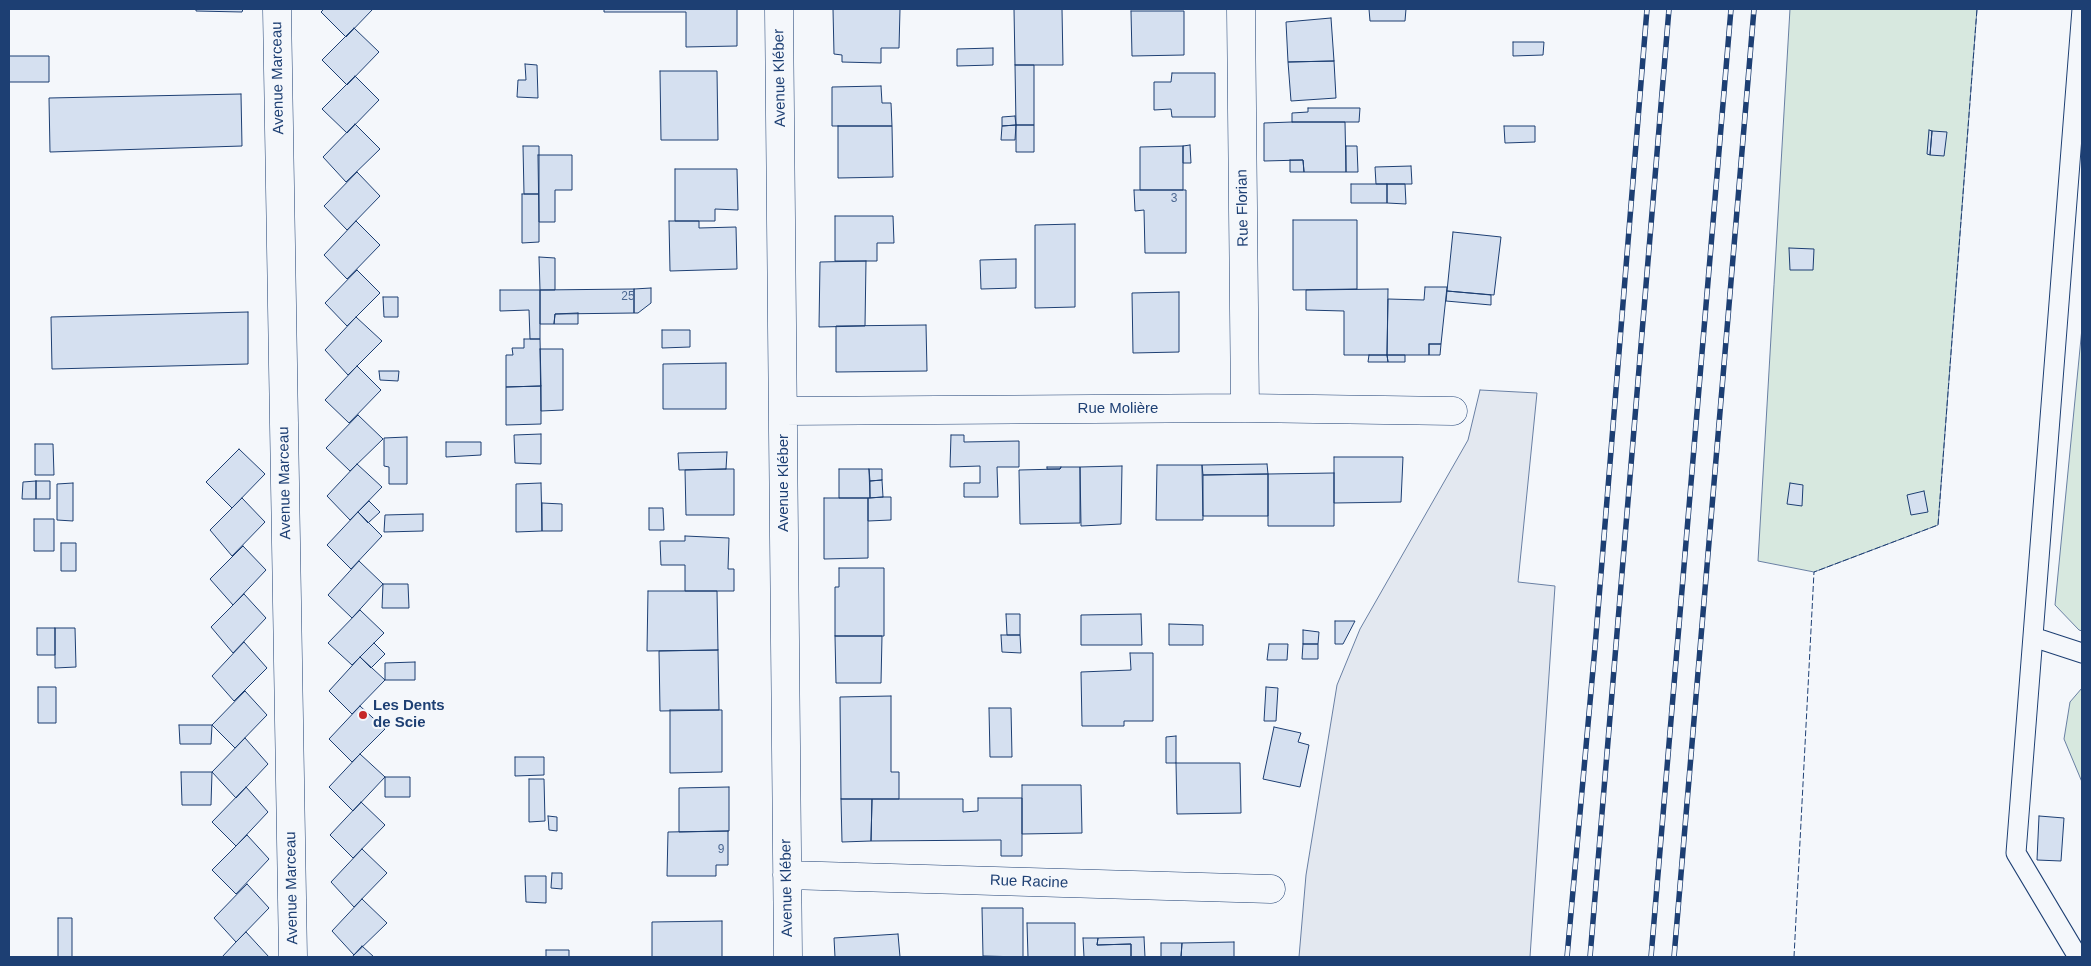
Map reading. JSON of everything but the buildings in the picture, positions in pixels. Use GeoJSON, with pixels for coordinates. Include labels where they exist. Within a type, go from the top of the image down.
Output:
{"type":"FeatureCollection","features":[{"type":"Feature","properties":{"kind":"street","name":"Avenue Marceau"},"geometry":{"type":"LineString","coordinates":[[277,9],[293,957]]}},
{"type":"Feature","properties":{"kind":"street","name":"Avenue Kléber"},"geometry":{"type":"LineString","coordinates":[[779,9],[788,957]]}},
{"type":"Feature","properties":{"kind":"street","name":"Rue Florian"},"geometry":{"type":"LineString","coordinates":[[1240,9],[1245,408]]}},
{"type":"Feature","properties":{"kind":"street","name":"Rue Molière"},"geometry":{"type":"LineString","coordinates":[[784,412],[1245,408],[1452,411]]}},
{"type":"Feature","properties":{"kind":"street","name":"Rue Racine"},"geometry":{"type":"LineString","coordinates":[[787,875],[1271,889]]}},
{"type":"Feature","properties":{"kind":"lane"},"geometry":{"type":"LineString","coordinates":[[2078,957],[2016,853],[2082,9]]}},
{"type":"Feature","properties":{"kind":"lane"},"geometry":{"type":"LineString","coordinates":[[2033,637],[2082,653]]}},
{"type":"Feature","properties":{"kind":"shaded area"},"geometry":{"type":"Polygon","coordinates":[[[1790,9],[1977,9],[1938,525],[1814,572],[1758,561],[1790,9]]]}},
{"type":"Feature","properties":{"kind":"shaded area"},"geometry":{"type":"Polygon","coordinates":[[[2082,328],[2082,631],[2055,605],[2082,328]]]}},
{"type":"Feature","properties":{"kind":"shaded area"},"geometry":{"type":"Polygon","coordinates":[[[1480,390],[1537,393],[1518,582],[1555,586],[1530,957],[1299,957],[1306,875],[1337,685],[1360,629],[1468,440],[1480,390]]]}},
{"type":"Feature","properties":{"kind":"shaded area"},"geometry":{"type":"Polygon","coordinates":[[[2082,688],[2082,782],[2064,739],[2070,702],[2082,688]]]}},
{"type":"Feature","properties":{"kind":"railway"},"geometry":{"type":"LineString","coordinates":[[1567,957],[1595,647],[1647,9]]}},
{"type":"Feature","properties":{"kind":"railway"},"geometry":{"type":"LineString","coordinates":[[1590,957],[1669,9]]}},
{"type":"Feature","properties":{"kind":"railway"},"geometry":{"type":"LineString","coordinates":[[1651,957],[1731,9]]}},
{"type":"Feature","properties":{"kind":"railway"},"geometry":{"type":"LineString","coordinates":[[1674,957],[1754,9]]}},
{"type":"Feature","properties":{"kind":"fence"},"geometry":{"type":"LineString","coordinates":[[1794,957],[1814,572],[1938,525],[1977,9]]}},
{"type":"Feature","properties":{"kind":"place","name":"Les Dents de Scie"},"geometry":{"type":"Point","coordinates":[363,715]}}]}
